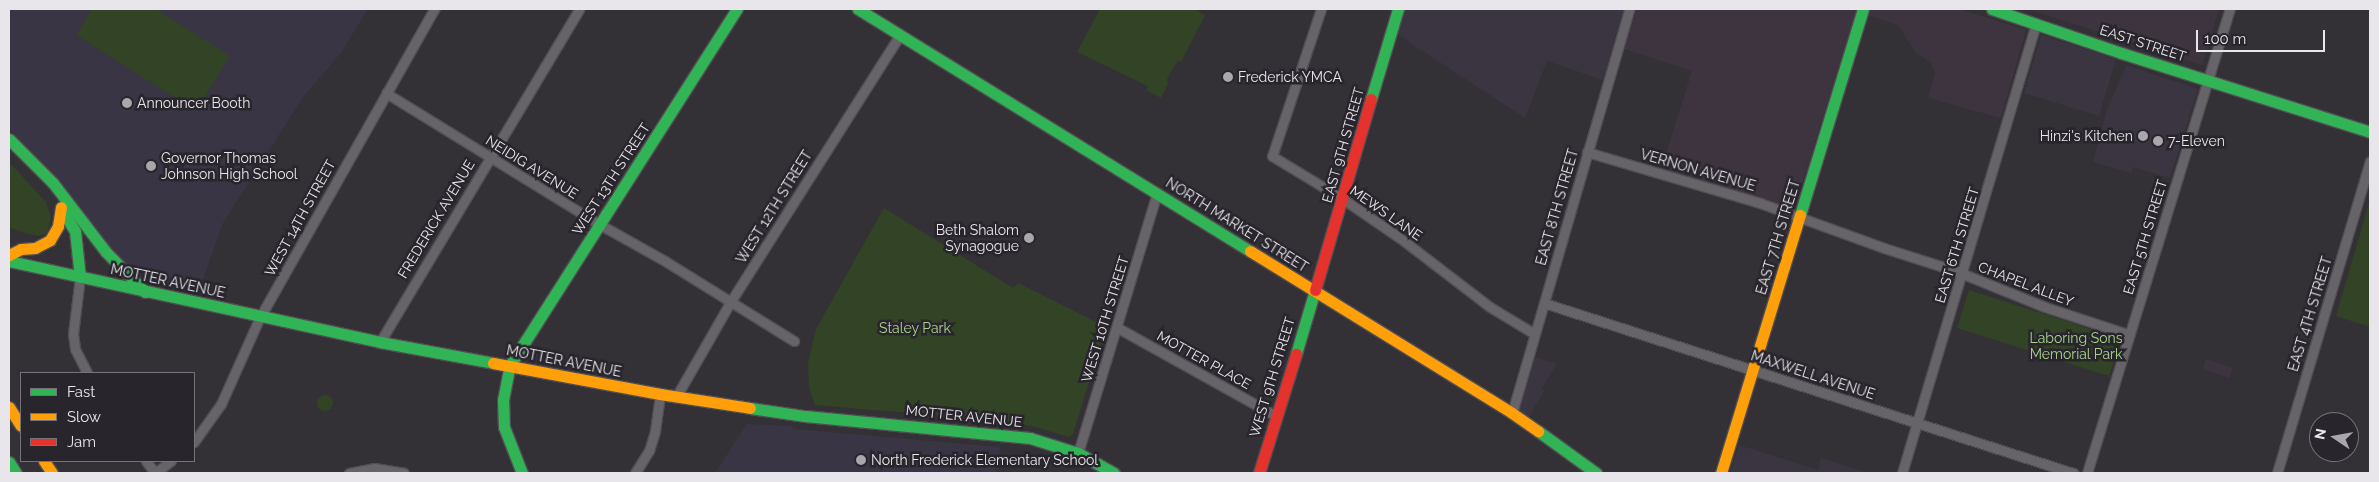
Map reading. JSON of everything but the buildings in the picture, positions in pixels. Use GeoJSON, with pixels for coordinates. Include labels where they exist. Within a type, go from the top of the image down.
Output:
{"type":"FeatureCollection","features":[{"type":"Feature","properties":{"kind":"main road","name":"WEST 13TH STREET"},"geometry":{"type":"LineString","coordinates":[[510,365],[737,9]]}},
{"type":"Feature","properties":{"kind":"main road","name":"NORTH MARKET STREET"},"geometry":{"type":"LineString","coordinates":[[858,9],[1512,413],[1596,473]]}},
{"type":"Feature","properties":{"kind":"main road","name":"EAST 9TH STREET"},"geometry":{"type":"LineString","coordinates":[[1315,290],[1398,9]]}},
{"type":"Feature","properties":{"kind":"main road","name":"EAST 7TH STREET"},"geometry":{"type":"LineString","coordinates":[[1721,473],[1863,9]]}},
{"type":"Feature","properties":{"kind":"main road","name":"EAST STREET"},"geometry":{"type":"LineString","coordinates":[[1992,9],[2370,132]]}},
{"type":"Feature","properties":{"kind":"main road"},"geometry":{"type":"LineString","coordinates":[[9,139],[53,183],[116,264],[145,292]]}},
{"type":"Feature","properties":{"kind":"main road"},"geometry":{"type":"LineString","coordinates":[[9,153],[61,208],[75,231],[80,277]]}},
{"type":"Feature","properties":{"kind":"main road"},"geometry":{"type":"LineString","coordinates":[[9,255],[21,249],[35,248],[50,240],[58,226],[61,208]]}},
{"type":"Feature","properties":{"kind":"main road"},"geometry":{"type":"LineString","coordinates":[[80,277],[88,261],[85,225]]}},
{"type":"Feature","properties":{"kind":"main road","name":"MOTTER AVENUE"},"geometry":{"type":"LineString","coordinates":[[9,260],[145,292],[380,342],[676,397],[805,416],[1020,436],[1078,453],[1114,473]]}},
{"type":"Feature","properties":{"kind":"main road","name":"WEST 9TH STREET"},"geometry":{"type":"LineString","coordinates":[[1259,473],[1315,290]]}},
{"type":"Feature","properties":{"kind":"main road"},"geometry":{"type":"LineString","coordinates":[[510,365],[503,400],[504,427],[522,473]]}},
{"type":"Feature","properties":{"kind":"main road"},"geometry":{"type":"LineString","coordinates":[[9,407],[20,424]]}},
{"type":"Feature","properties":{"kind":"main road"},"geometry":{"type":"LineString","coordinates":[[9,462],[16,473]]}},
{"type":"Feature","properties":{"kind":"main road"},"geometry":{"type":"LineString","coordinates":[[45,462],[52,473]]}},
{"type":"Feature","properties":{"kind":"street","name":"WEST 14TH STREET"},"geometry":{"type":"LineString","coordinates":[[195,441],[221,404],[260,316],[434,9]]}},
{"type":"Feature","properties":{"kind":"street","name":"FREDERICK AVENUE"},"geometry":{"type":"LineString","coordinates":[[380,342],[578,9]]}},
{"type":"Feature","properties":{"kind":"street","name":"MEWS LANE"},"geometry":{"type":"LineString","coordinates":[[1321,9],[1272,156],[1343,199],[1400,238],[1490,307],[1535,334]]}},
{"type":"Feature","properties":{"kind":"street","name":"EAST 8TH STREET"},"geometry":{"type":"LineString","coordinates":[[1512,413],[1629,9]]}},
{"type":"Feature","properties":{"kind":"street","name":"EAST 5TH STREET"},"geometry":{"type":"LineString","coordinates":[[2087,473],[2230,9]]}},
{"type":"Feature","properties":{"kind":"street","name":"EAST 6TH STREET"},"geometry":{"type":"LineString","coordinates":[[1902,473],[2036,24]]}},
{"type":"Feature","properties":{"kind":"street","name":"WEST 12TH STREET"},"geometry":{"type":"LineString","coordinates":[[676,397],[731,302],[900,35]]}},
{"type":"Feature","properties":{"kind":"street","name":"NEIDIG AVENUE"},"geometry":{"type":"LineString","coordinates":[[386,93],[794,341]]}},
{"type":"Feature","properties":{"kind":"street","name":"VERNON AVENUE"},"geometry":{"type":"LineString","coordinates":[[1587,152],[1760,203],[1799,218]]}},
{"type":"Feature","properties":{"kind":"street","name":"EAST 4TH STREET"},"geometry":{"type":"LineString","coordinates":[[2277,473],[2370,162]]}},
{"type":"Feature","properties":{"kind":"street","name":"WEST 10TH STREET"},"geometry":{"type":"LineString","coordinates":[[1078,453],[1118,328],[1157,193]]}},
{"type":"Feature","properties":{"kind":"street","name":"CHAPEL ALLEY"},"geometry":{"type":"LineString","coordinates":[[1799,218],[1962,274],[2045,307],[2130,335]]}},
{"type":"Feature","properties":{"kind":"street"},"geometry":{"type":"LineString","coordinates":[[80,277],[72,334],[75,349],[87,372]]}},
{"type":"Feature","properties":{"kind":"street","name":"MAXWELL AVENUE"},"geometry":{"type":"LineString","coordinates":[[1544,303],[2073,473]]}},
{"type":"Feature","properties":{"kind":"street","name":"MOTTER PLACE"},"geometry":{"type":"LineString","coordinates":[[1118,328],[1276,416]]}},
{"type":"Feature","properties":{"kind":"street"},"geometry":{"type":"LineString","coordinates":[[634,473],[649,451],[655,432],[660,394]]}},
{"type":"Feature","properties":{"kind":"street"},"geometry":{"type":"LineString","coordinates":[[147,462],[155,473],[170,462]]}},
{"type":"Feature","properties":{"kind":"street"},"geometry":{"type":"LineString","coordinates":[[349,473],[374,468],[404,473]]}},
{"type":"Feature","properties":{"kind":"shaded area","name":"Governor Thomas Johnson High School"},"geometry":{"type":"Polygon","coordinates":[[[9,9],[368,9],[341,53],[303,97],[223,223],[200,287],[161,283],[135,270],[111,251],[67,192],[9,128],[9,9]]]}},
{"type":"Feature","properties":{"kind":"shaded area"},"geometry":{"type":"Polygon","coordinates":[[[1403,9],[1624,9],[1603,80],[1547,61],[1525,118],[1395,33],[1403,9]]]}},
{"type":"Feature","properties":{"kind":"shaded area"},"geometry":{"type":"Polygon","coordinates":[[[1637,9],[1857,9],[1793,212],[1661,170],[1692,71],[1624,49],[1637,9]]]}},
{"type":"Feature","properties":{"kind":"shaded area"},"geometry":{"type":"Polygon","coordinates":[[[1869,9],[1959,9],[2026,30],[2001,118],[1928,98],[1935,73],[1931,62],[1916,53],[1898,25],[1867,15],[1869,9]]]}},
{"type":"Feature","properties":{"kind":"shaded area"},"geometry":{"type":"Polygon","coordinates":[[[2027,9],[2219,9],[2202,65],[2027,9]]]}},
{"type":"Feature","properties":{"kind":"shaded area"},"geometry":{"type":"Polygon","coordinates":[[[2041,35],[2116,59],[2099,116],[2024,93],[2041,35]]]}},
{"type":"Feature","properties":{"kind":"shaded area"},"geometry":{"type":"Polygon","coordinates":[[[2126,65],[2198,89],[2170,178],[2133,167],[2131,173],[2093,162],[2106,113],[2126,65]]]}},
{"type":"Feature","properties":{"kind":"shaded area"},"geometry":{"type":"Polygon","coordinates":[[[1535,357],[1557,364],[1542,388],[1545,390],[1528,418],[1519,410],[1535,357]]]}},
{"type":"Feature","properties":{"kind":"shaded area"},"geometry":{"type":"Polygon","coordinates":[[[2206,359],[2233,368],[2229,378],[2203,369],[2206,359]]]}},
{"type":"Feature","properties":{"kind":"shaded area","name":"North Frederick Elementary School"},"geometry":{"type":"Polygon","coordinates":[[[747,424],[791,426],[794,429],[1000,447],[996,473],[715,473],[747,424]]]}},
{"type":"Feature","properties":{"kind":"shaded area"},"geometry":{"type":"Polygon","coordinates":[[[1739,445],[1818,470],[1821,458],[1869,473],[1730,473],[1739,445]]]}},
{"type":"Feature","properties":{"kind":"green space"},"geometry":{"type":"Polygon","coordinates":[[[92,9],[156,9],[230,56],[196,111],[76,35],[92,9]]]}},
{"type":"Feature","properties":{"kind":"green space"},"geometry":{"type":"Polygon","coordinates":[[[1100,9],[1195,9],[1205,15],[1181,62],[1178,60],[1167,79],[1168,84],[1161,98],[1146,90],[1148,86],[1077,52],[1100,9]]]}},
{"type":"Feature","properties":{"kind":"green space"},"geometry":{"type":"Polygon","coordinates":[[[9,162],[46,202],[51,217],[45,234],[38,236],[9,227],[9,162]]]}},
{"type":"Feature","properties":{"kind":"green space"},"geometry":{"type":"Polygon","coordinates":[[[2370,200],[2370,327],[2336,316],[2370,200]]]}},
{"type":"Feature","properties":{"kind":"green space","name":"Staley Park"},"geometry":{"type":"Polygon","coordinates":[[[884,208],[1013,288],[1018,283],[1106,327],[1073,434],[1069,437],[1032,426],[1003,421],[815,405],[809,388],[808,362],[816,329],[884,208]]]}},
{"type":"Feature","properties":{"kind":"green space","name":"Laboring Sons Memorial Park"},"geometry":{"type":"Polygon","coordinates":[[[1969,290],[2121,339],[2109,376],[1957,328],[1969,290]]]}},
{"type":"Feature","properties":{"kind":"green space"},"geometry":{"type":"Polygon","coordinates":[[[325,395],[331,397],[333,403],[331,409],[325,411],[319,409],[317,403],[319,397],[325,395]]]}},
{"type":"Feature","properties":{"kind":"traffic: fast"},"geometry":{"type":"LineString","coordinates":[[522,473],[504,427],[503,400],[510,365],[737,9]]}},
{"type":"Feature","properties":{"kind":"traffic: fast"},"geometry":{"type":"LineString","coordinates":[[858,9],[1250,251]]}},
{"type":"Feature","properties":{"kind":"traffic: fast"},"geometry":{"type":"LineString","coordinates":[[1371,99],[1398,9]]}},
{"type":"Feature","properties":{"kind":"traffic: fast"},"geometry":{"type":"LineString","coordinates":[[1800,215],[1863,9]]}},
{"type":"Feature","properties":{"kind":"traffic: fast"},"geometry":{"type":"LineString","coordinates":[[1992,9],[2121,53],[2370,132]]}},
{"type":"Feature","properties":{"kind":"traffic: fast"},"geometry":{"type":"LineString","coordinates":[[9,139],[53,183],[106,252],[145,292]]}},
{"type":"Feature","properties":{"kind":"traffic: fast"},"geometry":{"type":"LineString","coordinates":[[61,208],[75,231],[80,277]]}},
{"type":"Feature","properties":{"kind":"traffic: fast"},"geometry":{"type":"LineString","coordinates":[[9,261],[380,342],[493,363]]}},
{"type":"Feature","properties":{"kind":"traffic: fast"},"geometry":{"type":"LineString","coordinates":[[1296,354],[1315,290]]}},
{"type":"Feature","properties":{"kind":"traffic: fast"},"geometry":{"type":"LineString","coordinates":[[750,408],[805,416],[1030,438],[1078,453],[1114,473]]}},
{"type":"Feature","properties":{"kind":"traffic: fast"},"geometry":{"type":"LineString","coordinates":[[1538,431],[1596,473]]}},
{"type":"Feature","properties":{"kind":"traffic: fast"},"geometry":{"type":"LineString","coordinates":[[9,462],[16,473]]}},
{"type":"Feature","properties":{"kind":"traffic: slow"},"geometry":{"type":"LineString","coordinates":[[9,255],[21,249],[35,248],[50,240],[58,226],[61,207]]}},
{"type":"Feature","properties":{"kind":"traffic: slow"},"geometry":{"type":"LineString","coordinates":[[1721,473],[1800,215]]}},
{"type":"Feature","properties":{"kind":"traffic: slow"},"geometry":{"type":"LineString","coordinates":[[1250,251],[1538,431]]}},
{"type":"Feature","properties":{"kind":"traffic: slow"},"geometry":{"type":"LineString","coordinates":[[493,363],[660,394],[750,408]]}},
{"type":"Feature","properties":{"kind":"traffic: slow"},"geometry":{"type":"LineString","coordinates":[[9,407],[20,424]]}},
{"type":"Feature","properties":{"kind":"traffic: slow"},"geometry":{"type":"LineString","coordinates":[[45,462],[52,473]]}},
{"type":"Feature","properties":{"kind":"traffic: jam"},"geometry":{"type":"LineString","coordinates":[[1315,290],[1371,99]]}},
{"type":"Feature","properties":{"kind":"traffic: jam"},"geometry":{"type":"LineString","coordinates":[[1259,473],[1296,354]]}},
{"type":"Feature","properties":{"kind":"place","name":"Frederick YMCA"},"geometry":{"type":"Point","coordinates":[1228,77]}},
{"type":"Feature","properties":{"kind":"place","name":"Announcer Booth"},"geometry":{"type":"Point","coordinates":[127,103]}},
{"type":"Feature","properties":{"kind":"place","name":"Hinzi's Kitchen"},"geometry":{"type":"Point","coordinates":[2143,136]}},
{"type":"Feature","properties":{"kind":"place","name":"7-Eleven"},"geometry":{"type":"Point","coordinates":[2158,141]}},
{"type":"Feature","properties":{"kind":"place","name":"Governor Thomas Johnson High School"},"geometry":{"type":"Point","coordinates":[151,166]}},
{"type":"Feature","properties":{"kind":"place","name":"Beth Shalom Synagogue"},"geometry":{"type":"Point","coordinates":[1029,238]}},
{"type":"Feature","properties":{"kind":"place","name":"North Frederick Elementary School"},"geometry":{"type":"Point","coordinates":[861,460]}}]}
